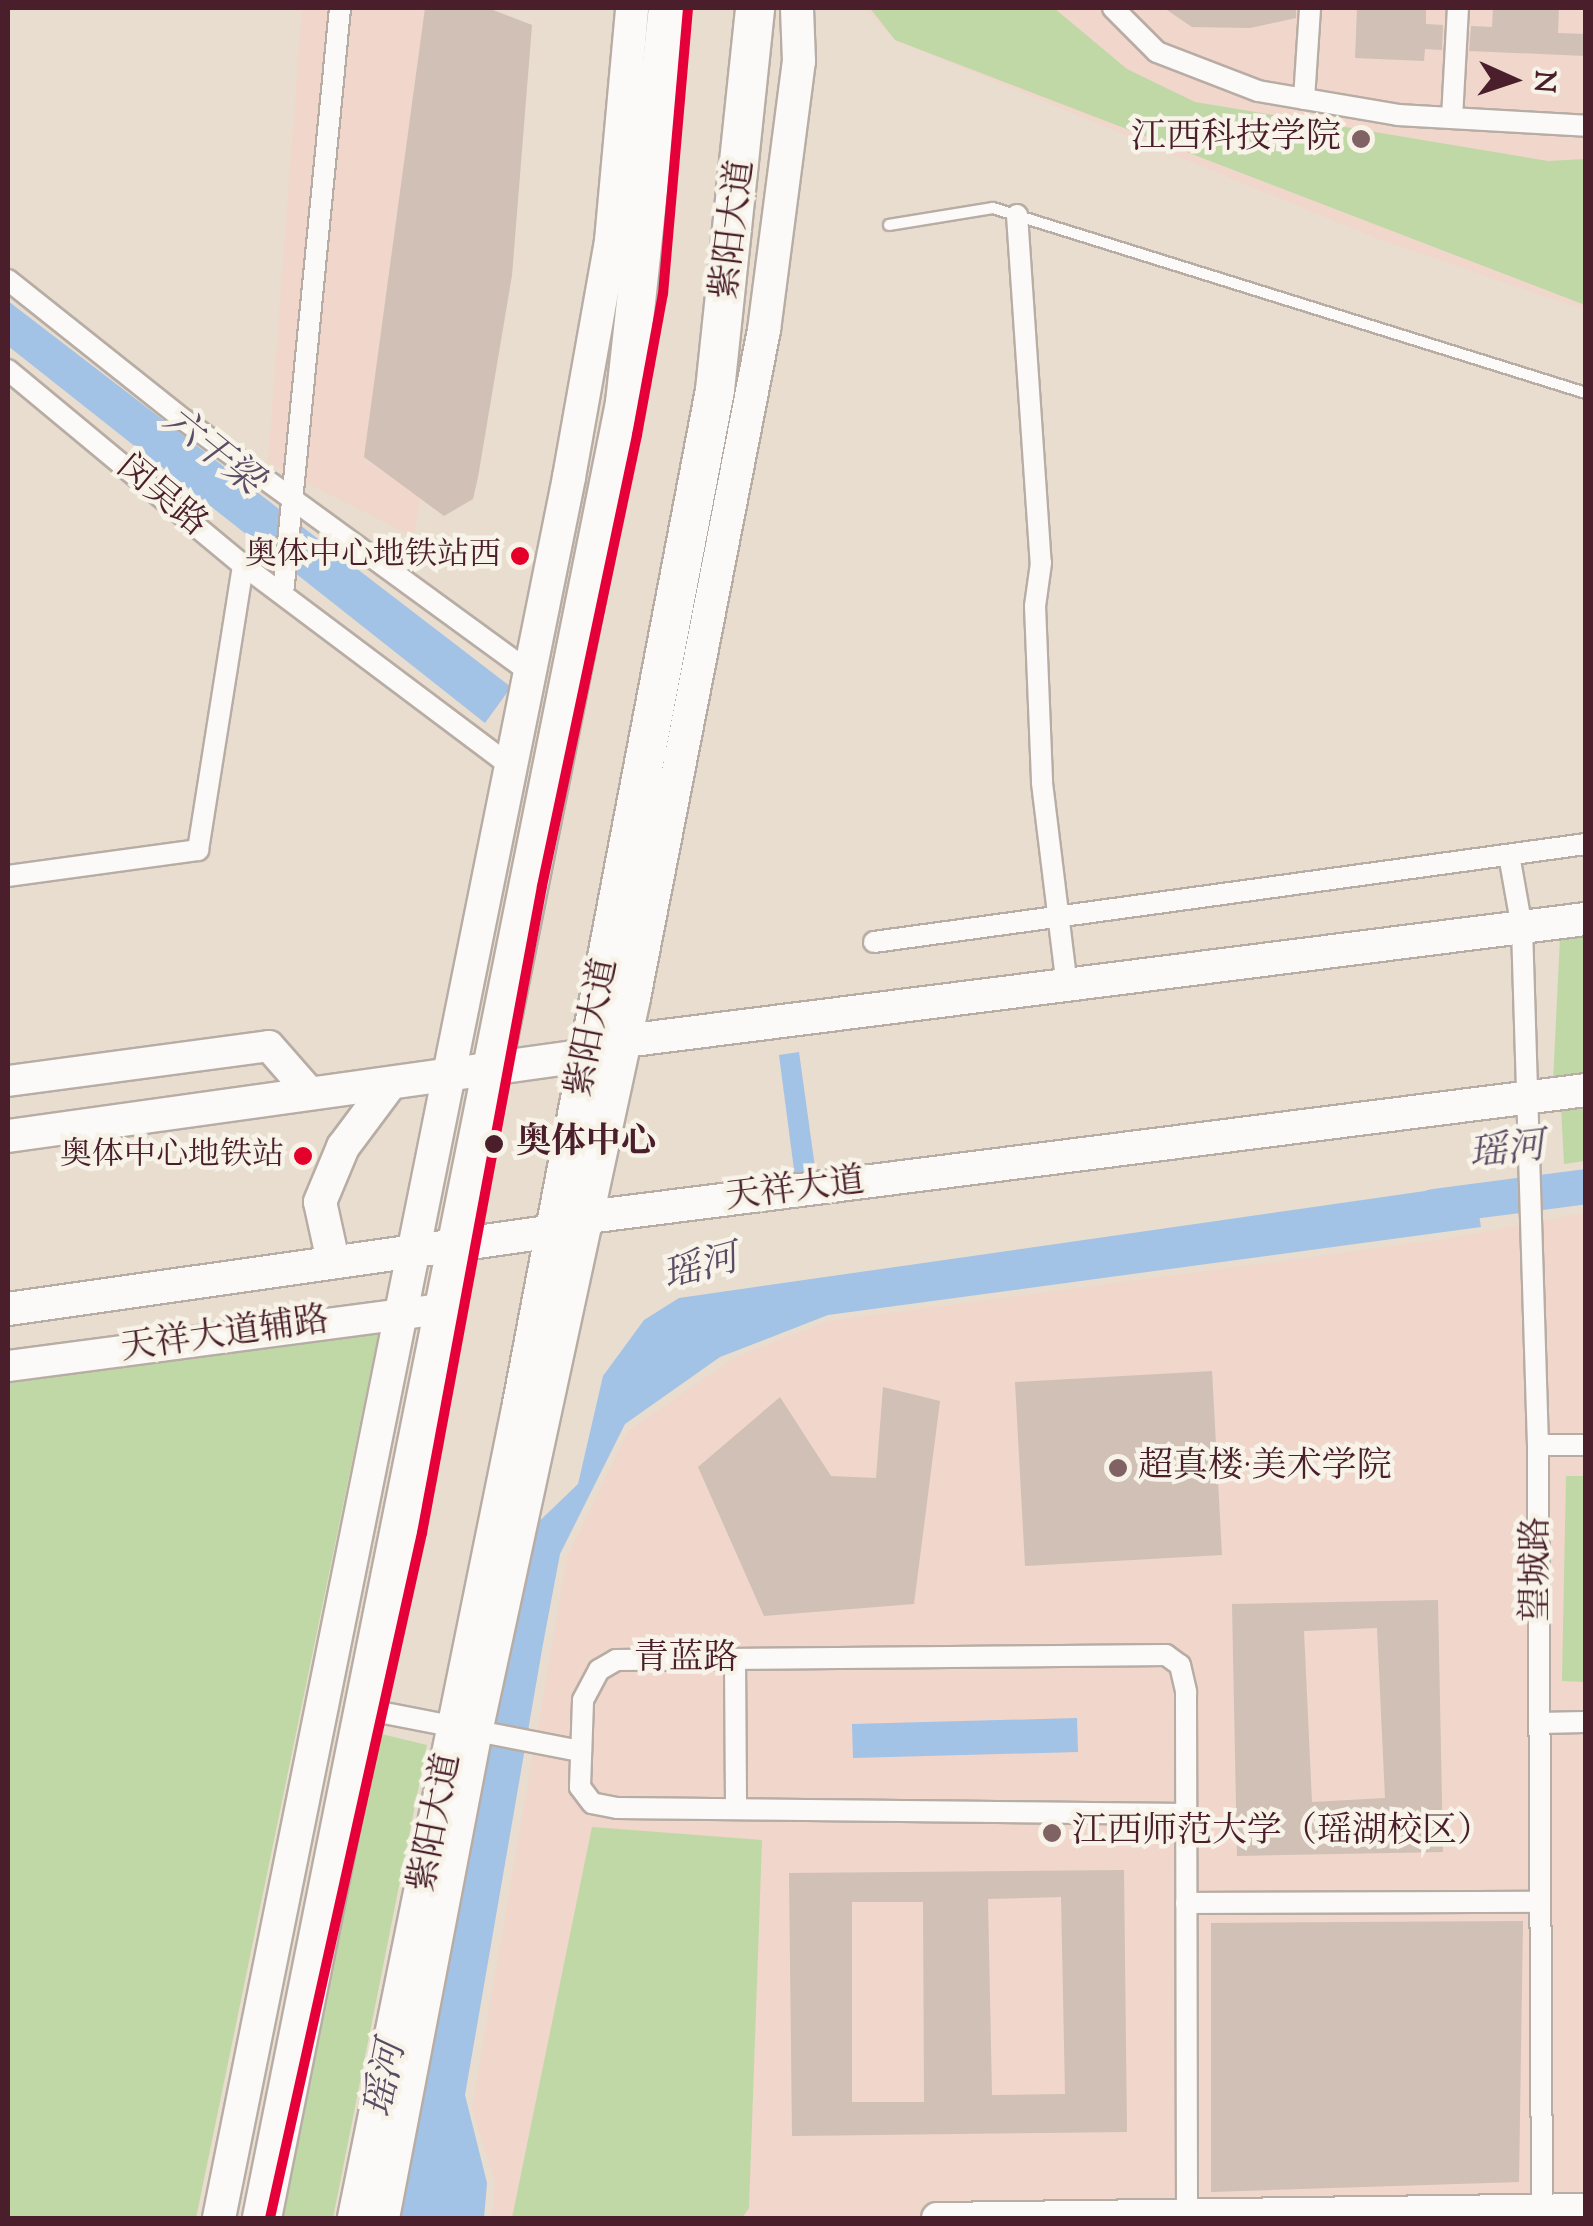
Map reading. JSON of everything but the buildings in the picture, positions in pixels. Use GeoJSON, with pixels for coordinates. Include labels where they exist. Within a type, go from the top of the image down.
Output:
{"type":"FeatureCollection","features":[{"type":"Feature","properties":{"kind":"highway"},"geometry":{"type":"LineString","coordinates":[[262,2218],[625,403],[668,8]]}},
{"type":"Feature","properties":{"kind":"highway","name":"紫阳大道"},"geometry":{"type":"LineString","coordinates":[[357,2218],[466,1730],[572,1224],[589,1055],[715,390],[755,8]]}},
{"type":"Feature","properties":{"kind":"main road"},"geometry":{"type":"LineString","coordinates":[[218,2218],[611,241],[632,8]]}},
{"type":"Feature","properties":{"kind":"main road"},"geometry":{"type":"LineString","coordinates":[[572,1224],[625,1041],[764,330],[799,61],[797,8]]}},
{"type":"Feature","properties":{"kind":"main road"},"geometry":{"type":"LineString","coordinates":[[8,1136],[589,1055],[625,1041],[1586,920]]}},
{"type":"Feature","properties":{"kind":"main road"},"geometry":{"type":"LineString","coordinates":[[8,1081],[269,1046],[310,1093]]}},
{"type":"Feature","properties":{"kind":"main road"},"geometry":{"type":"LineString","coordinates":[[333,1261],[320,1202],[343,1147],[390,1084]]}},
{"type":"Feature","properties":{"kind":"main road","name":"天祥大道"},"geometry":{"type":"LineString","coordinates":[[8,1309],[409,1252],[572,1224],[1528,1111],[1586,1090]]}},
{"type":"Feature","properties":{"kind":"main road","name":"天祥大道辅路"},"geometry":{"type":"LineString","coordinates":[[8,1366],[442,1309]]}},
{"type":"Feature","properties":{"kind":"main road"},"geometry":{"type":"LineString","coordinates":[[383,2218],[466,1730]]}},
{"type":"Feature","properties":{"kind":"main road"},"geometry":{"type":"LineString","coordinates":[[937,2218],[1186,2213],[1458,2214],[1586,2209]]}},
{"type":"Feature","properties":{"kind":"street"},"geometry":{"type":"LineString","coordinates":[[283,594],[340,8]]}},
{"type":"Feature","properties":{"kind":"street"},"geometry":{"type":"LineString","coordinates":[[1113,8],[1157,52],[1258,91],[1452,118],[1586,126]]}},
{"type":"Feature","properties":{"kind":"street"},"geometry":{"type":"LineString","coordinates":[[1304,99],[1310,8]]}},
{"type":"Feature","properties":{"kind":"street"},"geometry":{"type":"LineString","coordinates":[[1452,118],[1458,8]]}},
{"type":"Feature","properties":{"kind":"street"},"geometry":{"type":"LineString","coordinates":[[1018,215],[1041,563],[1035,606],[1042,783],[1067,986]]}},
{"type":"Feature","properties":{"kind":"street"},"geometry":{"type":"LineString","coordinates":[[8,280],[292,499],[528,672]]}},
{"type":"Feature","properties":{"kind":"street","name":"闵吴路"},"geometry":{"type":"LineString","coordinates":[[8,370],[243,564],[509,765]]}},
{"type":"Feature","properties":{"kind":"street"},"geometry":{"type":"LineString","coordinates":[[8,876],[198,850],[243,564]]}},
{"type":"Feature","properties":{"kind":"street"},"geometry":{"type":"LineString","coordinates":[[874,942],[1586,844]]}},
{"type":"Feature","properties":{"kind":"street","name":"望城路"},"geometry":{"type":"LineString","coordinates":[[1510,854],[1522,928],[1538,1445],[1542,2209]]}},
{"type":"Feature","properties":{"kind":"street"},"geometry":{"type":"LineString","coordinates":[[1538,1445],[1586,1445]]}},
{"type":"Feature","properties":{"kind":"street","name":"青蓝路"},"geometry":{"type":"LineString","coordinates":[[1186,1814],[736,1809],[592,1802],[580,1787],[583,1700],[599,1670],[616,1660],[1166,1655],[1180,1665],[1186,1692],[1186,1814],[1186,2213]]}},
{"type":"Feature","properties":{"kind":"street"},"geometry":{"type":"LineString","coordinates":[[735,1660],[736,1809]]}},
{"type":"Feature","properties":{"kind":"street"},"geometry":{"type":"LineString","coordinates":[[364,1710],[581,1751]]}},
{"type":"Feature","properties":{"kind":"street"},"geometry":{"type":"LineString","coordinates":[[1539,1723],[1586,1722]]}},
{"type":"Feature","properties":{"kind":"street"},"geometry":{"type":"LineString","coordinates":[[1186,1903],[1540,1902]]}},
{"type":"Feature","properties":{"kind":"lane"},"geometry":{"type":"LineString","coordinates":[[889,226],[993,208],[1586,393]]}},
{"type":"Feature","properties":{"kind":"shaded area"},"geometry":{"type":"Polygon","coordinates":[[[302,8],[408,8],[494,26],[414,537],[268,463],[302,8]]]}},
{"type":"Feature","properties":{"kind":"shaded area","name":"江西科技学院"},"geometry":{"type":"Polygon","coordinates":[[[865,8],[1585,8],[1585,310],[1376,238],[895,40],[865,8]]]}},
{"type":"Feature","properties":{"kind":"shaded area","name":"江西师范大学（瑶湖校区）"},"geometry":{"type":"Polygon","coordinates":[[[1585,1213],[1585,2218],[492,2218],[495,2182],[472,2108],[567,1558],[628,1431],[734,1358],[829,1321],[1439,1240],[1585,1213]]]}},
{"type":"Feature","properties":{"kind":"green space"},"geometry":{"type":"Polygon","coordinates":[[[870,8],[1054,8],[1127,69],[1195,102],[1548,161],[1585,159],[1585,305],[895,40],[870,8]]]}},
{"type":"Feature","properties":{"kind":"green space"},"geometry":{"type":"Polygon","coordinates":[[[1585,935],[1585,1078],[1553,1082],[1560,938],[1585,935]]]}},
{"type":"Feature","properties":{"kind":"green space"},"geometry":{"type":"Polygon","coordinates":[[[1585,1103],[1585,1161],[1564,1164],[1561,1107],[1585,1103]]]}},
{"type":"Feature","properties":{"kind":"green space"},"geometry":{"type":"Polygon","coordinates":[[[379,1331],[196,2218],[8,2218],[8,1378],[379,1331]]]}},
{"type":"Feature","properties":{"kind":"green space"},"geometry":{"type":"Polygon","coordinates":[[[1566,1476],[1585,1476],[1585,1682],[1562,1681],[1566,1476]]]}},
{"type":"Feature","properties":{"kind":"green space"},"geometry":{"type":"Polygon","coordinates":[[[369,1731],[427,1745],[333,2218],[275,2218],[369,1731]]]}},
{"type":"Feature","properties":{"kind":"green space"},"geometry":{"type":"Polygon","coordinates":[[[592,1827],[762,1840],[749,2208],[742,2218],[512,2218],[592,1827]]]}},
{"type":"Feature","properties":{"kind":"water"},"geometry":{"type":"Polygon","coordinates":[[[8,301],[511,687],[485,723],[8,346],[8,301]]]}},
{"type":"Feature","properties":{"kind":"water"},"geometry":{"type":"Polygon","coordinates":[[[799,1052],[817,1182],[796,1185],[779,1055],[799,1052]]]}},
{"type":"Feature","properties":{"kind":"water"},"geometry":{"type":"Polygon","coordinates":[[[1474,1184],[1481,1227],[828,1315],[720,1357],[625,1424],[560,1554],[543,1644],[465,2095],[487,2183],[484,2218],[389,2218],[526,1534],[578,1484],[603,1376],[644,1320],[679,1298],[1474,1184]]]}},
{"type":"Feature","properties":{"kind":"water"},"geometry":{"type":"Polygon","coordinates":[[[1077,1718],[1078,1752],[853,1758],[852,1724],[1077,1718]]]}},
{"type":"Feature","properties":{"kind":"waterway","name":"瑶河"},"geometry":{"type":"LineString","coordinates":[[1433,1206],[1586,1186]]}},
{"type":"Feature","properties":{"kind":"transit line"},"geometry":{"type":"LineString","coordinates":[[270,2218],[422,1533],[542,886],[637,435],[663,294],[688,8]]}},
{"type":"Feature","properties":{"kind":"place","name":"江西科技学院"},"geometry":{"type":"Point","coordinates":[1361,139]}},
{"type":"Feature","properties":{"kind":"place","name":"奥体中心地铁站西"},"geometry":{"type":"Point","coordinates":[520,556]}},
{"type":"Feature","properties":{"kind":"place","name":"奥体中心"},"geometry":{"type":"Point","coordinates":[494,1144]}},
{"type":"Feature","properties":{"kind":"place","name":"奥体中心地铁站"},"geometry":{"type":"Point","coordinates":[303,1156]}},
{"type":"Feature","properties":{"kind":"place","name":"超真楼·美术学院"},"geometry":{"type":"Point","coordinates":[1118,1468]}},
{"type":"Feature","properties":{"kind":"place","name":"江西师范大学（瑶湖校区）"},"geometry":{"type":"Point","coordinates":[1052,1833]}},
{"type":"Feature","properties":{"kind":"water label","name":"六干梁"},"geometry":{"type":"Point","coordinates":[211,453]}}]}
